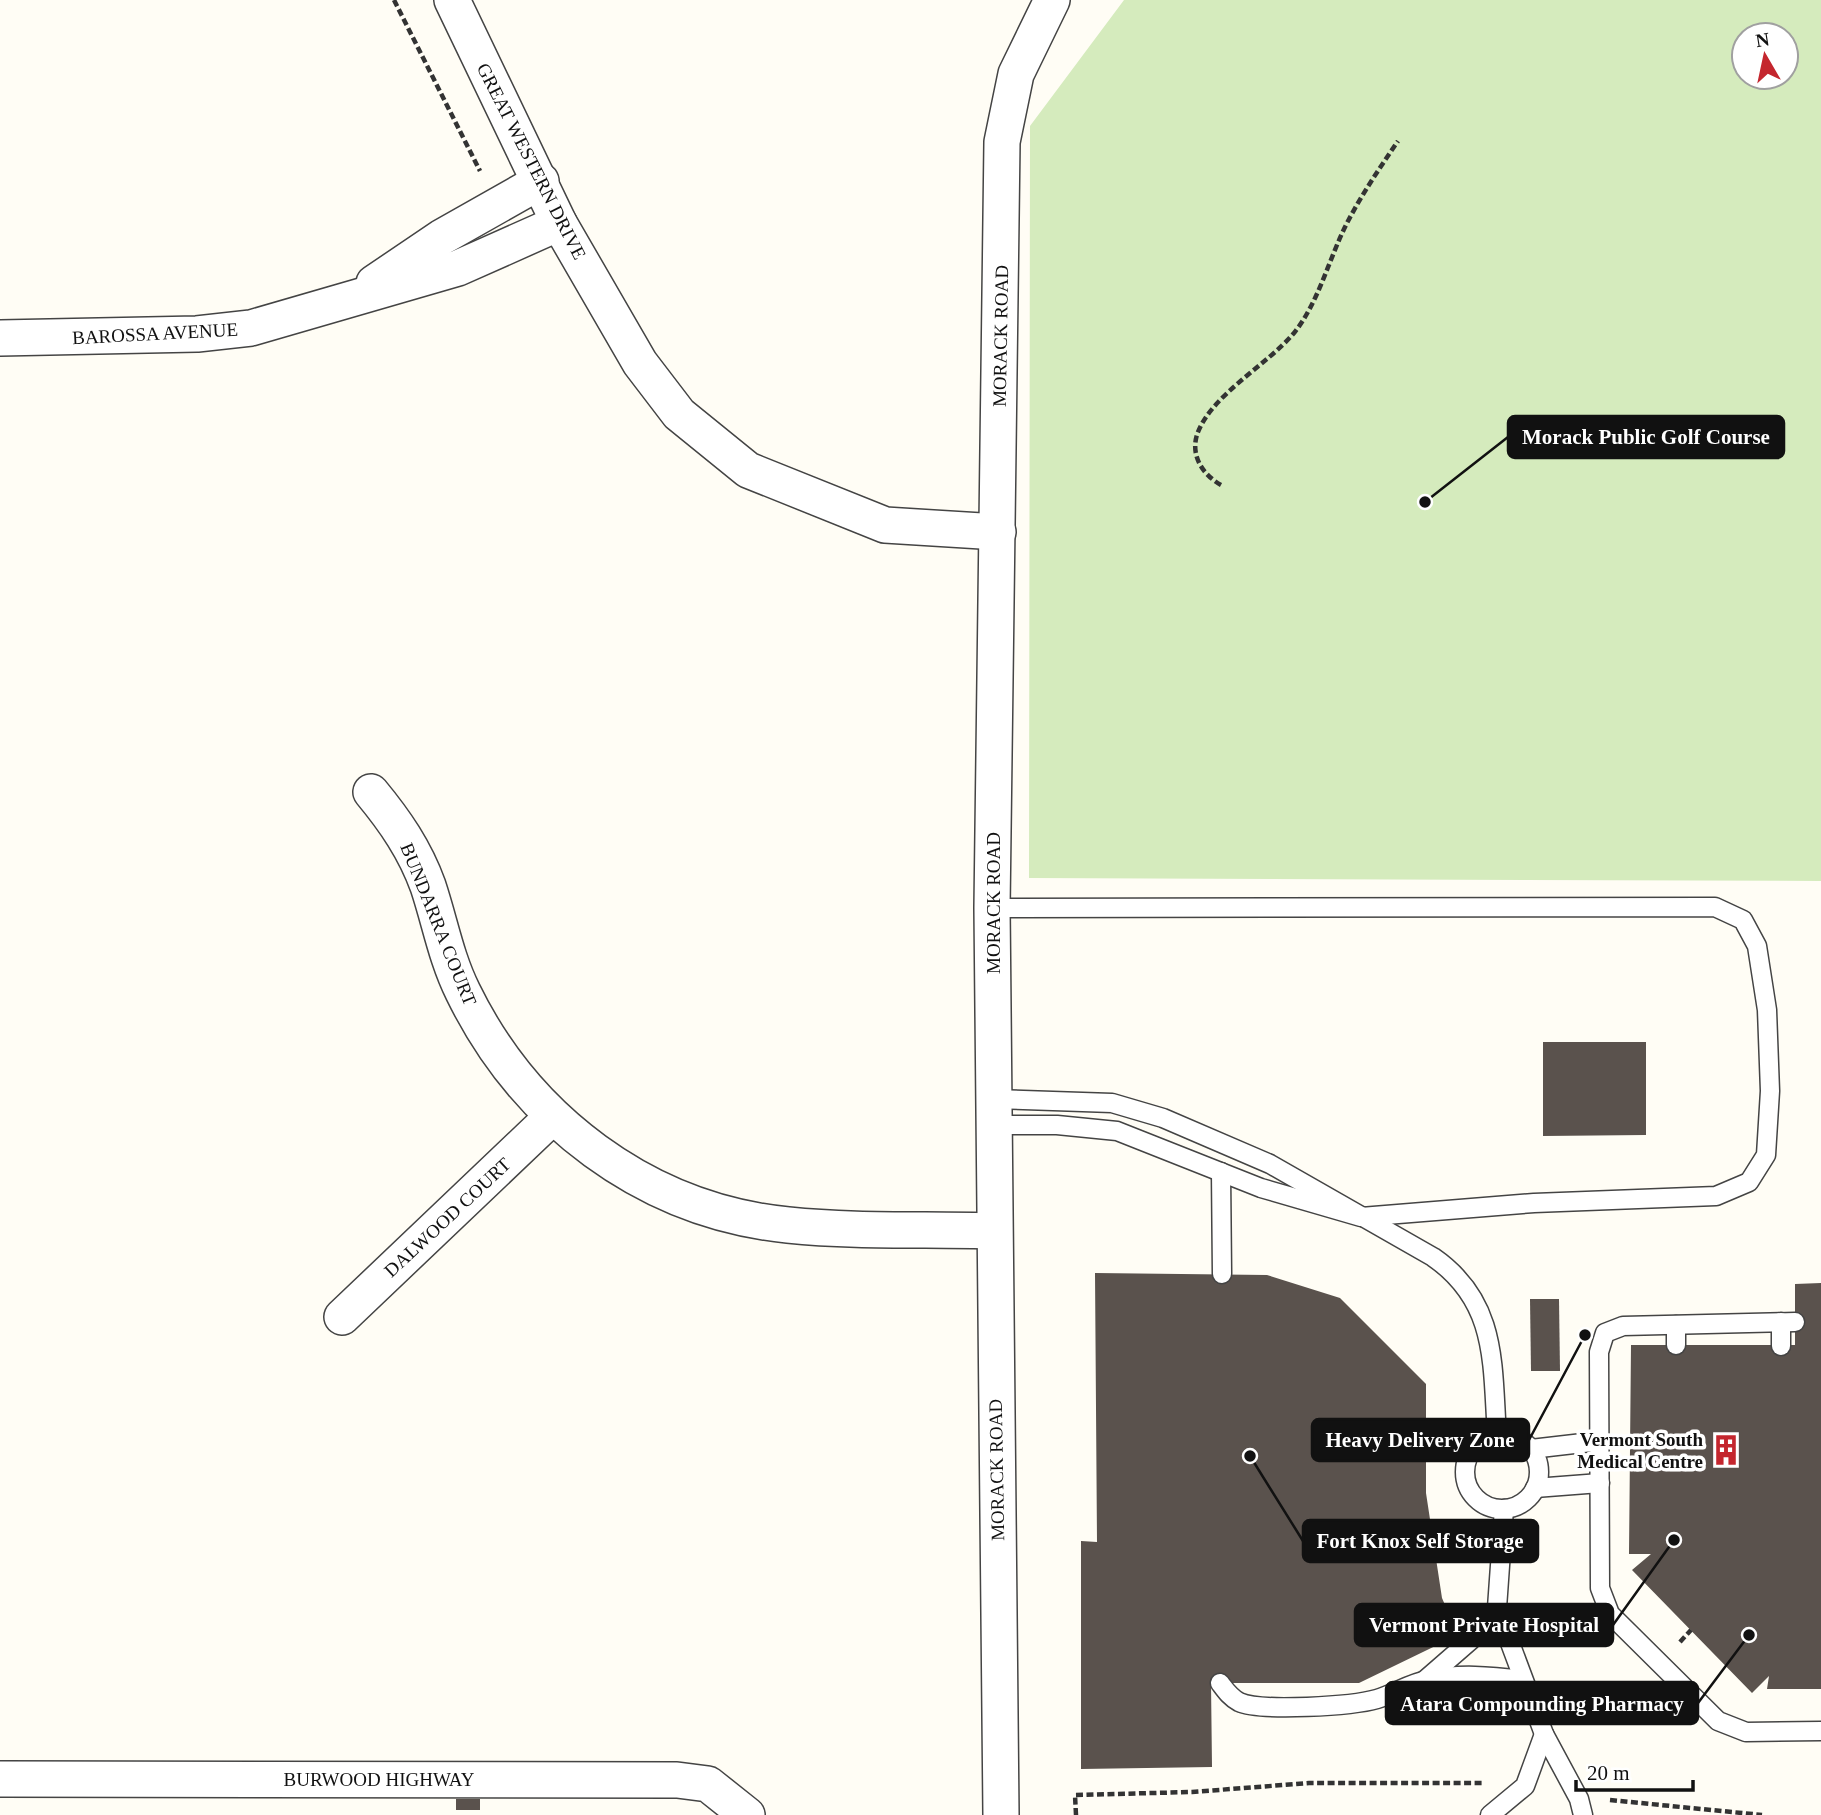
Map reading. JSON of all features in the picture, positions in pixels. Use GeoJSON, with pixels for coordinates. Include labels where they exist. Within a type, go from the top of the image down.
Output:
{"type":"FeatureCollection","features":[{"type":"Feature","properties":{"kind":"street","name":"GREAT WESTERN DRIVE"},"geometry":{"type":"LineString","coordinates":[[452,0],[559,223],[648,373],[679,414],[748,470],[885,525],[998,532]]}},
{"type":"Feature","properties":{"kind":"street","name":"MORACK ROAD"},"geometry":{"type":"LineString","coordinates":[[1001,1815],[992,908],[1003,142],[1016,74],[1052,0]]}},
{"type":"Feature","properties":{"kind":"street","name":"BAROSSA AVENUE"},"geometry":{"type":"LineString","coordinates":[[348,301],[442,237],[541,181]]}},
{"type":"Feature","properties":{"kind":"street","name":"BAROSSA AVENUE"},"geometry":{"type":"LineString","coordinates":[[0,338],[197,334],[251,328],[458,268],[559,223]]}},
{"type":"Feature","properties":{"kind":"street","name":"BUNDARRA COURT"},"geometry":{"type":"LineString","coordinates":[[371,792],[394,819],[412,850],[462,990],[487,1036],[514,1075],[552,1117],[598,1155],[646,1184],[723,1213],[785,1225],[994,1231]]}},
{"type":"Feature","properties":{"kind":"street","name":"DALWOOD COURT"},"geometry":{"type":"LineString","coordinates":[[342,1317],[552,1117]]}},
{"type":"Feature","properties":{"kind":"street","name":"BURWOOD HIGHWAY"},"geometry":{"type":"LineString","coordinates":[[0,1779],[677,1780],[708,1784],[747,1815]]}},
{"type":"Feature","properties":{"kind":"lane"},"geometry":{"type":"LineString","coordinates":[[992,908],[1715,907],[1743,920],[1757,946],[1767,1010],[1770,1091],[1766,1155],[1749,1182],[1716,1196],[1534,1203],[1361,1217],[1261,1188],[1116,1130],[1057,1125],[993,1112]]}},
{"type":"Feature","properties":{"kind":"lane"},"geometry":{"type":"LineString","coordinates":[[993,1112],[1112,1103],[1163,1118],[1270,1164],[1457,1274],[1476,1301],[1488,1334],[1497,1435]]}},
{"type":"Feature","properties":{"kind":"lane"},"geometry":{"type":"LineString","coordinates":[[1221,1171],[1222,1274]]}},
{"type":"Feature","properties":{"kind":"lane"},"geometry":{"type":"LineString","coordinates":[[1781,1346],[1788,1322],[1623,1326],[1605,1333],[1599,1352],[1600,1588],[1610,1614],[1718,1721],[1746,1732],[1821,1731]]}},
{"type":"Feature","properties":{"kind":"lane"},"geometry":{"type":"LineString","coordinates":[[1676,1325],[1676,1345]]}},
{"type":"Feature","properties":{"kind":"lane"},"geometry":{"type":"LineString","coordinates":[[1497,1435],[1521,1440],[1531,1449],[1539,1475],[1528,1498],[1504,1509],[1480,1501],[1471,1492],[1465,1473],[1472,1449],[1497,1435]]}},
{"type":"Feature","properties":{"kind":"lane"},"geometry":{"type":"LineString","coordinates":[[1531,1449],[1600,1441]]}},
{"type":"Feature","properties":{"kind":"lane"},"geometry":{"type":"LineString","coordinates":[[1535,1488],[1600,1483]]}},
{"type":"Feature","properties":{"kind":"lane"},"geometry":{"type":"LineString","coordinates":[[1504,1509],[1497,1608],[1544,1734],[1581,1807]]}},
{"type":"Feature","properties":{"kind":"lane"},"geometry":{"type":"LineString","coordinates":[[1426,1680],[1471,1640],[1497,1608]]}},
{"type":"Feature","properties":{"kind":"lane"},"geometry":{"type":"LineString","coordinates":[[1220,1683],[1228,1695],[1241,1703],[1331,1705],[1375,1700],[1426,1680],[1481,1675],[1523,1680]]}},
{"type":"Feature","properties":{"kind":"lane"},"geometry":{"type":"LineString","coordinates":[[1490,1815],[1525,1786],[1544,1734]]}},
{"type":"Feature","properties":{"kind":"path"},"geometry":{"type":"LineString","coordinates":[[394,0],[484,179]]}},
{"type":"Feature","properties":{"kind":"path"},"geometry":{"type":"LineString","coordinates":[[1221,485],[1205,476],[1195,452],[1198,433],[1212,411],[1293,333],[1309,311],[1350,216],[1398,141]]}},
{"type":"Feature","properties":{"kind":"path"},"geometry":{"type":"LineString","coordinates":[[1076,1815],[1076,1796],[1192,1792],[1309,1783],[1486,1783],[1504,1777],[1525,1786]]}},
{"type":"Feature","properties":{"kind":"path"},"geometry":{"type":"LineString","coordinates":[[1581,1807],[1762,1815]]}},
{"type":"Feature","properties":{"kind":"green space"},"geometry":{"type":"Polygon","coordinates":[[[1124,0],[1821,0],[1821,881],[1029,878],[1030,126],[1124,0]]]}},
{"type":"Feature","properties":{"kind":"building"},"geometry":{"type":"Polygon","coordinates":[[[1543,1042],[1646,1042],[1646,1135],[1543,1136],[1543,1042]]]}},
{"type":"Feature","properties":{"kind":"building"},"geometry":{"type":"Polygon","coordinates":[[[1095,1273],[1267,1275],[1340,1298],[1426,1384],[1426,1493],[1442,1598],[1458,1635],[1359,1683],[1211,1683],[1212,1767],[1081,1769],[1081,1541],[1097,1542],[1095,1273]]]}},
{"type":"Feature","properties":{"kind":"building","name":"Vermont South Medical Centre"},"geometry":{"type":"Polygon","coordinates":[[[1821,1283],[1821,1689],[1767,1689],[1769,1676],[1752,1693],[1632,1570],[1651,1554],[1629,1554],[1631,1345],[1795,1345],[1795,1284],[1821,1283]]]}},
{"type":"Feature","properties":{"kind":"building"},"geometry":{"type":"Polygon","coordinates":[[[1530,1299],[1559,1299],[1560,1371],[1531,1371],[1530,1299]]]}},
{"type":"Feature","properties":{"kind":"building"},"geometry":{"type":"Polygon","coordinates":[[[456,1799],[480,1799],[480,1810],[456,1810],[456,1799]]]}},
{"type":"Feature","properties":{"kind":"place","name":"Morack Public Golf Course"},"geometry":{"type":"Point","coordinates":[1425,502]}},
{"type":"Feature","properties":{"kind":"place","name":"Heavy Delivery Zone"},"geometry":{"type":"Point","coordinates":[1585,1335]}},
{"type":"Feature","properties":{"kind":"place","name":"Vermont South Medical Centre"},"geometry":{"type":"Point","coordinates":[1726,1450]}},
{"type":"Feature","properties":{"kind":"place","name":"Fort Knox Self Storage"},"geometry":{"type":"Point","coordinates":[1250,1456]}},
{"type":"Feature","properties":{"kind":"place","name":"Vermont Private Hospital"},"geometry":{"type":"Point","coordinates":[1674,1540]}},
{"type":"Feature","properties":{"kind":"place","name":"Atara Compounding Pharmacy"},"geometry":{"type":"Point","coordinates":[1749,1635]}}]}
